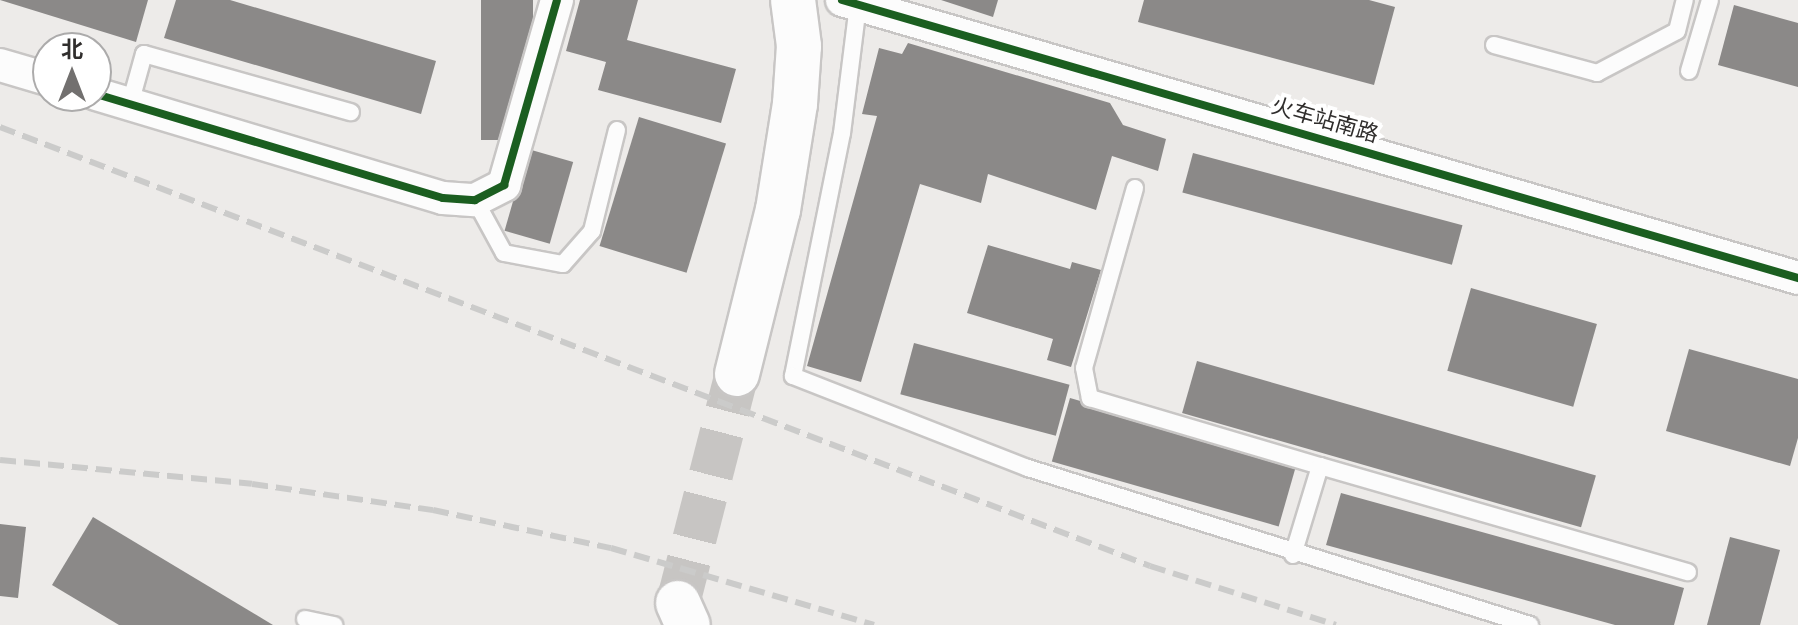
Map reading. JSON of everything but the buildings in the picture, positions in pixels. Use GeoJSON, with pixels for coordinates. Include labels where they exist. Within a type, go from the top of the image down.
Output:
{"type":"FeatureCollection","features":[{"type":"Feature","properties":{"kind":"main road"},"geometry":{"type":"LineString","coordinates":[[737,374],[778,210],[795,104],[799,46],[793,0]]}},
{"type":"Feature","properties":{"kind":"street"},"geometry":{"type":"LineString","coordinates":[[112,99],[443,198],[475,200],[504,185],[557,0]]}},
{"type":"Feature","properties":{"kind":"street","name":"火车站南路"},"geometry":{"type":"LineString","coordinates":[[850,2],[1798,278]]}},
{"type":"Feature","properties":{"kind":"street"},"geometry":{"type":"LineString","coordinates":[[0,65],[32,74]]}},
{"type":"Feature","properties":{"kind":"lane"},"geometry":{"type":"LineString","coordinates":[[1494,45],[1597,73],[1677,31],[1685,0]]}},
{"type":"Feature","properties":{"kind":"lane"},"geometry":{"type":"LineString","coordinates":[[1689,71],[1710,0]]}},
{"type":"Feature","properties":{"kind":"lane"},"geometry":{"type":"LineString","coordinates":[[850,2],[842,133],[793,376],[1028,468],[1293,555],[1530,625]]}},
{"type":"Feature","properties":{"kind":"lane"},"geometry":{"type":"LineString","coordinates":[[130,104],[144,54],[351,112]]}},
{"type":"Feature","properties":{"kind":"lane"},"geometry":{"type":"LineString","coordinates":[[475,200],[504,253],[563,264],[592,231],[617,130]]}},
{"type":"Feature","properties":{"kind":"lane"},"geometry":{"type":"LineString","coordinates":[[1135,188],[1084,368],[1090,398],[1688,572]]}},
{"type":"Feature","properties":{"kind":"lane"},"geometry":{"type":"LineString","coordinates":[[1293,555],[1320,466]]}},
{"type":"Feature","properties":{"kind":"lane"},"geometry":{"type":"LineString","coordinates":[[305,619],[334,625]]}},
{"type":"Feature","properties":{"kind":"tunnel"},"geometry":{"type":"LineString","coordinates":[[678,603],[737,374]]}},
{"type":"Feature","properties":{"kind":"railway"},"geometry":{"type":"LineString","coordinates":[[0,127],[1150,566],[1336,625]]}},
{"type":"Feature","properties":{"kind":"railway"},"geometry":{"type":"LineString","coordinates":[[0,460],[252,484],[433,510],[611,548],[874,625]]}},
{"type":"Feature","properties":{"kind":"cycle path"},"geometry":{"type":"LineString","coordinates":[[112,99],[443,198],[475,200],[504,185],[557,0]]}},
{"type":"Feature","properties":{"kind":"cycle path"},"geometry":{"type":"LineString","coordinates":[[842,0],[1798,278]]}}]}
